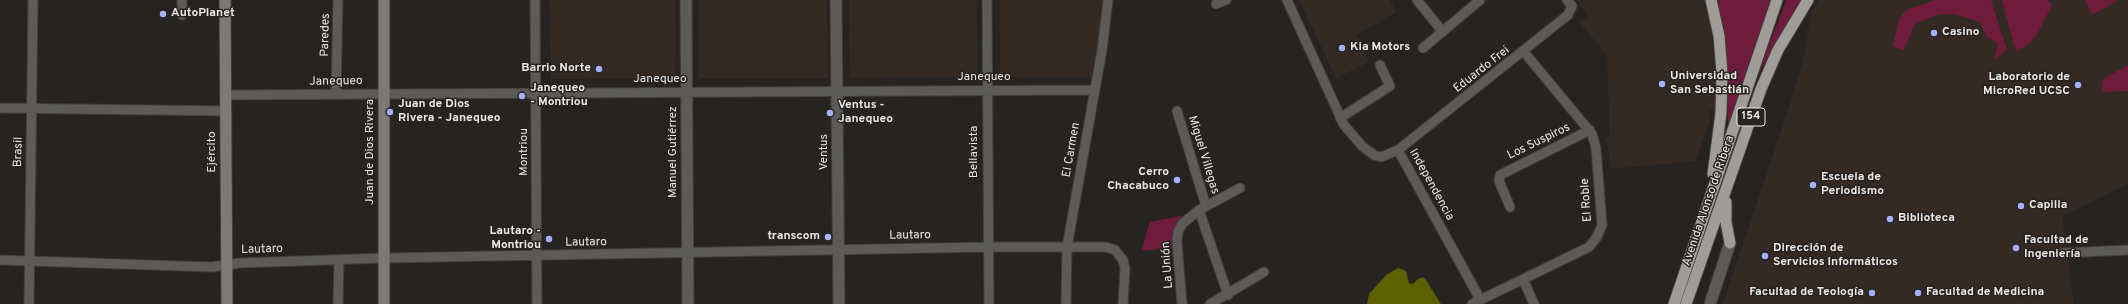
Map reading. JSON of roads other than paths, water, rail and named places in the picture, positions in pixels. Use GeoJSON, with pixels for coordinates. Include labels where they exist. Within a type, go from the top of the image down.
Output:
{"type":"FeatureCollection","features":[{"type":"Feature","properties":{"kind":"highway"},"geometry":{"type":"LineString","coordinates":[[1708,207],[1719,134],[1722,93],[1720,42],[1711,0]]}},
{"type":"Feature","properties":{"kind":"highway","name":"Avenida Alonso de Ribera"},"geometry":{"type":"LineString","coordinates":[[1674,304],[1777,0]]}},
{"type":"Feature","properties":{"kind":"highway","name":"Avenida Alonso de Ribera"},"geometry":{"type":"LineString","coordinates":[[1686,304],[1768,70],[1789,30],[1808,0]]}},
{"type":"Feature","properties":{"kind":"highway"},"geometry":{"type":"LineString","coordinates":[[1728,185],[1726,215],[1730,243]]}},
{"type":"Feature","properties":{"kind":"main road","name":"Ejército"},"geometry":{"type":"LineString","coordinates":[[225,0],[227,304]]}},
{"type":"Feature","properties":{"kind":"main road","name":"Juan de Dios Rivera"},"geometry":{"type":"LineString","coordinates":[[384,0],[384,304]]}},
{"type":"Feature","properties":{"kind":"street","name":"Brasil"},"geometry":{"type":"LineString","coordinates":[[29,304],[33,0]]}},
{"type":"Feature","properties":{"kind":"street"},"geometry":{"type":"LineString","coordinates":[[182,0],[182,15]]}},
{"type":"Feature","properties":{"kind":"street","name":"Paredes"},"geometry":{"type":"LineString","coordinates":[[336,94],[338,0]]}},
{"type":"Feature","properties":{"kind":"street","name":"Montriou"},"geometry":{"type":"LineString","coordinates":[[535,0],[537,304]]}},
{"type":"Feature","properties":{"kind":"street","name":"Manuel Gutiérrez"},"geometry":{"type":"LineString","coordinates":[[686,0],[688,304]]}},
{"type":"Feature","properties":{"kind":"street","name":"Ventus"},"geometry":{"type":"LineString","coordinates":[[836,0],[839,304]]}},
{"type":"Feature","properties":{"kind":"street","name":"Bellavista"},"geometry":{"type":"LineString","coordinates":[[987,0],[989,304]]}},
{"type":"Feature","properties":{"kind":"street","name":"El Carmen"},"geometry":{"type":"LineString","coordinates":[[1066,304],[1067,247],[1095,90],[1108,0]]}},
{"type":"Feature","properties":{"kind":"street"},"geometry":{"type":"LineString","coordinates":[[1216,4],[1226,0]]}},
{"type":"Feature","properties":{"kind":"street","name":"Independencia"},"geometry":{"type":"LineString","coordinates":[[1287,0],[1340,118],[1354,139],[1374,155],[1384,156],[1398,150],[1480,299]]}},
{"type":"Feature","properties":{"kind":"street"},"geometry":{"type":"LineString","coordinates":[[1417,0],[1442,31]]}},
{"type":"Feature","properties":{"kind":"street"},"geometry":{"type":"LineString","coordinates":[[1423,48],[1480,0]]}},
{"type":"Feature","properties":{"kind":"street","name":"Eduardo Frei"},"geometry":{"type":"LineString","coordinates":[[1398,150],[1568,16],[1572,8],[1568,2]]}},
{"type":"Feature","properties":{"kind":"street","name":"El Roble"},"geometry":{"type":"LineString","coordinates":[[1472,304],[1589,246],[1594,243],[1600,232],[1601,216],[1596,148],[1590,130],[1524,52]]}},
{"type":"Feature","properties":{"kind":"street"},"geometry":{"type":"LineString","coordinates":[[1340,118],[1390,86],[1380,65]]}},
{"type":"Feature","properties":{"kind":"street","name":"Janequeo"},"geometry":{"type":"LineString","coordinates":[[226,95],[1095,90]]}},
{"type":"Feature","properties":{"kind":"street"},"geometry":{"type":"LineString","coordinates":[[0,108],[226,110]]}},
{"type":"Feature","properties":{"kind":"street","name":"Miguel Villegas"},"geometry":{"type":"LineString","coordinates":[[1177,111],[1228,295]]}},
{"type":"Feature","properties":{"kind":"street","name":"Los Suspiros"},"geometry":{"type":"LineString","coordinates":[[1510,207],[1499,176],[1590,130]]}},
{"type":"Feature","properties":{"kind":"street"},"geometry":{"type":"LineString","coordinates":[[1203,208],[1240,188]]}},
{"type":"Feature","properties":{"kind":"street","name":"La Unión"},"geometry":{"type":"LineString","coordinates":[[1182,304],[1177,242],[1178,232],[1182,224],[1203,208]]}},
{"type":"Feature","properties":{"kind":"street"},"geometry":{"type":"LineString","coordinates":[[1710,304],[1730,243]]}},
{"type":"Feature","properties":{"kind":"street","name":"Lautaro"},"geometry":{"type":"LineString","coordinates":[[0,260],[212,267],[227,265],[384,258],[988,247],[1106,247],[1119,253],[1125,264],[1123,304]]}},
{"type":"Feature","properties":{"kind":"street"},"geometry":{"type":"LineString","coordinates":[[2063,252],[2128,250]]}},
{"type":"Feature","properties":{"kind":"street"},"geometry":{"type":"LineString","coordinates":[[338,304],[339,260]]}},
{"type":"Feature","properties":{"kind":"street"},"geometry":{"type":"LineString","coordinates":[[1210,304],[1228,295],[1264,272]]}},
{"type":"Feature","properties":{"kind":"street"},"geometry":{"type":"LineString","coordinates":[[1523,279],[1534,304]]}},
{"type":"Feature","properties":{"kind":"place","name":"AutoPlanet"},"geometry":{"type":"Point","coordinates":[163,14]}},
{"type":"Feature","properties":{"kind":"place","name":"Casino"},"geometry":{"type":"Point","coordinates":[1934,33]}},
{"type":"Feature","properties":{"kind":"place","name":"Kia Motors"},"geometry":{"type":"Point","coordinates":[1342,48]}},
{"type":"Feature","properties":{"kind":"place","name":"Barrio Norte"},"geometry":{"type":"Point","coordinates":[599,69]}},
{"type":"Feature","properties":{"kind":"place","name":"Universidad San Sebastián"},"geometry":{"type":"Point","coordinates":[1662,84]}},
{"type":"Feature","properties":{"kind":"place","name":"Laboratorio de MicroRed UCSC"},"geometry":{"type":"Point","coordinates":[2078,85]}},
{"type":"Feature","properties":{"kind":"place","name":"Janequeo - Montriou"},"geometry":{"type":"Point","coordinates":[522,96]}},
{"type":"Feature","properties":{"kind":"place","name":"Juan de Dios Rivera - Janequeo"},"geometry":{"type":"Point","coordinates":[390,112]}},
{"type":"Feature","properties":{"kind":"place","name":"Ventus - Janequeo"},"geometry":{"type":"Point","coordinates":[830,113]}},
{"type":"Feature","properties":{"kind":"place","name":"Cerro Chacabuco"},"geometry":{"type":"Point","coordinates":[1177,180]}},
{"type":"Feature","properties":{"kind":"place","name":"Escuela de Periodismo"},"geometry":{"type":"Point","coordinates":[1813,185]}},
{"type":"Feature","properties":{"kind":"place","name":"Capilla"},"geometry":{"type":"Point","coordinates":[2021,206]}},
{"type":"Feature","properties":{"kind":"place","name":"Biblioteca"},"geometry":{"type":"Point","coordinates":[1890,219]}},
{"type":"Feature","properties":{"kind":"place","name":"transcom"},"geometry":{"type":"Point","coordinates":[828,237]}},
{"type":"Feature","properties":{"kind":"place","name":"Lautaro - Montriou"},"geometry":{"type":"Point","coordinates":[549,239]}},
{"type":"Feature","properties":{"kind":"place","name":"Facultad de Ingeniería"},"geometry":{"type":"Point","coordinates":[2016,248]}},
{"type":"Feature","properties":{"kind":"place","name":"Dirección de Servicios Informáticos"},"geometry":{"type":"Point","coordinates":[1765,256]}},
{"type":"Feature","properties":{"kind":"place","name":"Facultad de Teología"},"geometry":{"type":"Point","coordinates":[1872,293]}},
{"type":"Feature","properties":{"kind":"place","name":"Facultad de Medicina"},"geometry":{"type":"Point","coordinates":[1918,293]}}]}
